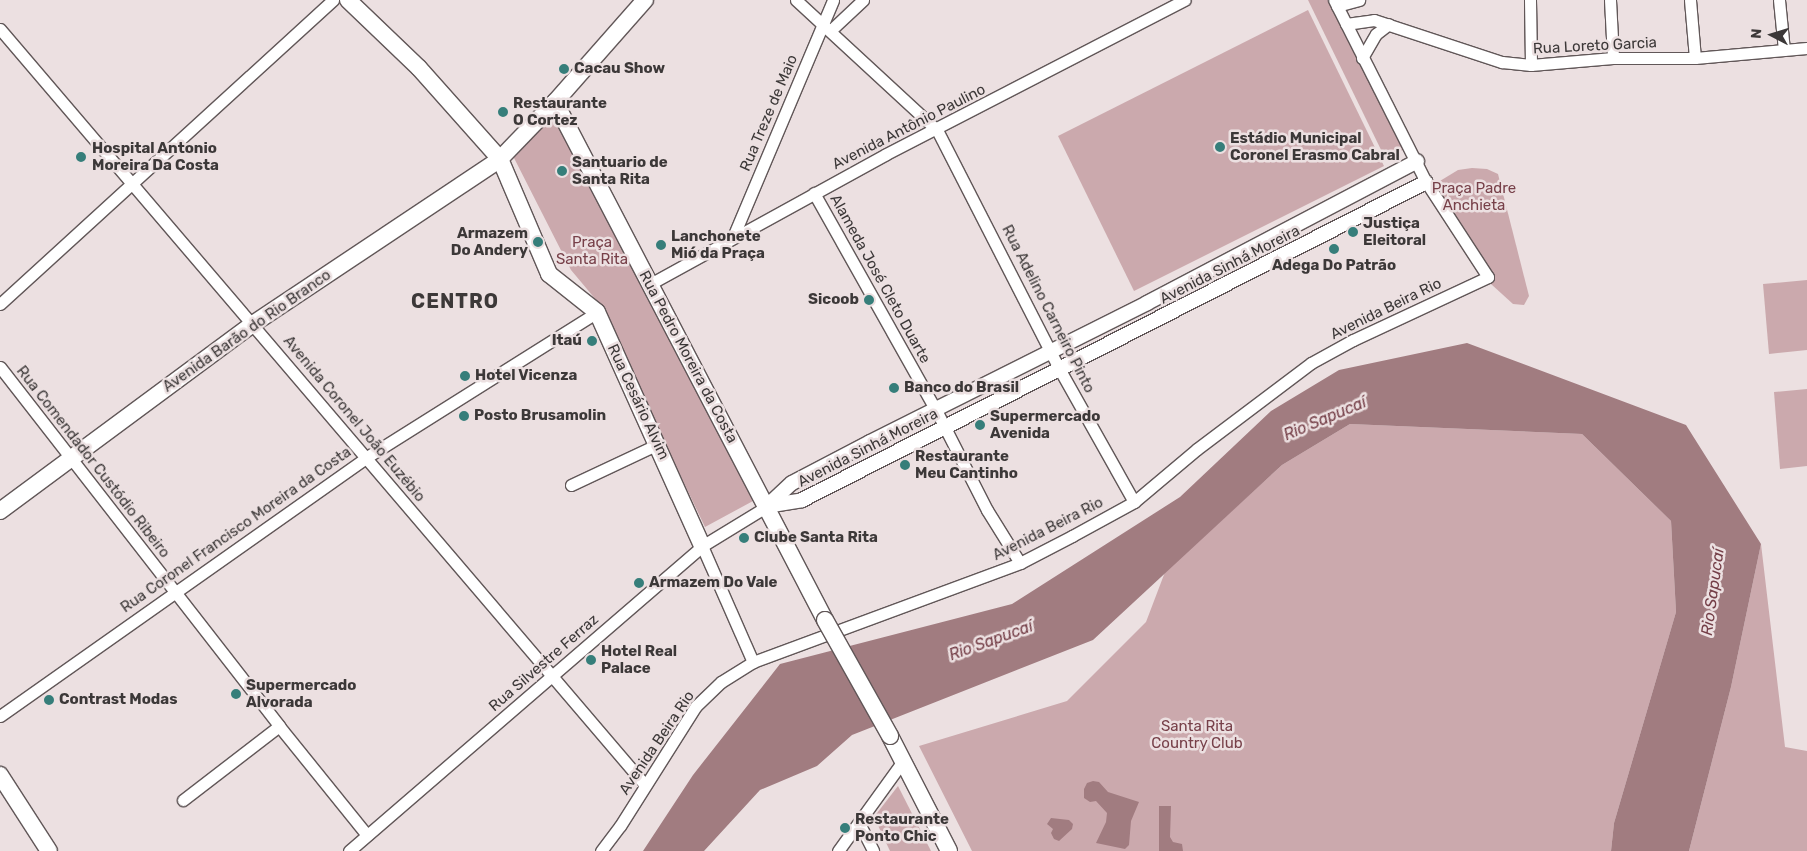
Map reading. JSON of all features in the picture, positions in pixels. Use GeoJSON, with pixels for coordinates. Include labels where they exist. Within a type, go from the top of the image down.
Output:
{"type":"FeatureCollection","features":[{"type":"Feature","properties":{"kind":"main road","name":"Rua Cesário Alvim"},"geometry":{"type":"LineString","coordinates":[[348,0],[419,68],[500,160],[549,274],[597,312],[658,444],[702,546]]}},
{"type":"Feature","properties":{"kind":"main road"},"geometry":{"type":"LineString","coordinates":[[500,160],[555,102],[645,0]]}},
{"type":"Feature","properties":{"kind":"main road","name":"Rua Pedro Moreira da Costa"},"geometry":{"type":"LineString","coordinates":[[555,102],[825,620],[890,736],[949,851]]}},
{"type":"Feature","properties":{"kind":"main road","name":"Avenida Barão do Rio Branco"},"geometry":{"type":"LineString","coordinates":[[0,511],[253,324],[500,160]]}},
{"type":"Feature","properties":{"kind":"main road"},"geometry":{"type":"LineString","coordinates":[[0,775],[49,851]]}},
{"type":"Feature","properties":{"kind":"street"},"geometry":{"type":"LineString","coordinates":[[0,304],[334,0]]}},
{"type":"Feature","properties":{"kind":"street","name":"Rua Adelino Carneiro Pinto"},"geometry":{"type":"LineString","coordinates":[[796,0],[827,26],[937,130],[1060,370],[1134,502]]}},
{"type":"Feature","properties":{"kind":"street","name":"Rua Treze de Maio"},"geometry":{"type":"LineString","coordinates":[[733,237],[827,26],[833,0]]}},
{"type":"Feature","properties":{"kind":"street"},"geometry":{"type":"LineString","coordinates":[[827,26],[863,0]]}},
{"type":"Feature","properties":{"kind":"street","name":"Avenida Antônio Paulino"},"geometry":{"type":"LineString","coordinates":[[650,284],[814,193],[1185,0]]}},
{"type":"Feature","properties":{"kind":"street"},"geometry":{"type":"LineString","coordinates":[[1358,0],[1335,3],[1426,182]]}},
{"type":"Feature","properties":{"kind":"street"},"geometry":{"type":"LineString","coordinates":[[1530,0],[1532,65]]}},
{"type":"Feature","properties":{"kind":"street"},"geometry":{"type":"LineString","coordinates":[[1610,0],[1614,58]]}},
{"type":"Feature","properties":{"kind":"street"},"geometry":{"type":"LineString","coordinates":[[1690,0],[1695,58]]}},
{"type":"Feature","properties":{"kind":"street"},"geometry":{"type":"LineString","coordinates":[[1779,0],[1784,50]]}},
{"type":"Feature","properties":{"kind":"street","name":"Rua Loreto Garcia"},"geometry":{"type":"LineString","coordinates":[[1346,24],[1362,20],[1389,24],[1502,62],[1532,65],[1614,58],[1695,58],[1807,48]]}},
{"type":"Feature","properties":{"kind":"street"},"geometry":{"type":"LineString","coordinates":[[1362,58],[1376,34],[1389,24]]}},
{"type":"Feature","properties":{"kind":"street","name":"Avenida Coronel João Euzébio"},"geometry":{"type":"LineString","coordinates":[[0,29],[644,785]]}},
{"type":"Feature","properties":{"kind":"street","name":"Avenida Sinhá Moreira"},"geometry":{"type":"LineString","coordinates":[[766,506],[792,483],[1147,303],[1417,161]]}},
{"type":"Feature","properties":{"kind":"street","name":"Avenida Sinhá Moreira"},"geometry":{"type":"LineString","coordinates":[[766,506],[802,500],[1426,182]]}},
{"type":"Feature","properties":{"kind":"street","name":"Avenida Beira Rio"},"geometry":{"type":"LineString","coordinates":[[602,851],[620,826],[644,785],[696,706],[721,682],[753,662],[1020,563],[1134,502],[1197,449],[1311,363],[1353,340],[1488,277],[1426,182]]}},
{"type":"Feature","properties":{"kind":"street","name":"Alameda José Cleto Duarte"},"geometry":{"type":"LineString","coordinates":[[814,193],[936,410],[987,510],[1020,563]]}},
{"type":"Feature","properties":{"kind":"street"},"geometry":{"type":"LineString","coordinates":[[1147,303],[1156,321]]}},
{"type":"Feature","properties":{"kind":"street","name":"Rua Coronel Francisco Moreira da Costa"},"geometry":{"type":"LineString","coordinates":[[0,716],[174,591],[366,457],[597,312]]}},
{"type":"Feature","properties":{"kind":"street","name":"Rua Comendador Custódio Ribeiro"},"geometry":{"type":"LineString","coordinates":[[0,366],[278,726],[367,835]]}},
{"type":"Feature","properties":{"kind":"street"},"geometry":{"type":"LineString","coordinates":[[571,485],[658,444]]}},
{"type":"Feature","properties":{"kind":"street","name":"Rua Silvestre Ferraz"},"geometry":{"type":"LineString","coordinates":[[349,851],[702,546],[766,506]]}},
{"type":"Feature","properties":{"kind":"street","name":"Rua Cesário Alvim"},"geometry":{"type":"LineString","coordinates":[[702,546],[753,662]]}},
{"type":"Feature","properties":{"kind":"street"},"geometry":{"type":"LineString","coordinates":[[183,800],[278,726]]}},
{"type":"Feature","properties":{"kind":"street"},"geometry":{"type":"LineString","coordinates":[[838,851],[903,761]]}},
{"type":"Feature","properties":{"kind":"street"},"geometry":{"type":"LineString","coordinates":[[859,823],[873,851]]}},
{"type":"Feature","properties":{"kind":"green space"},"geometry":{"type":"Polygon","coordinates":[[[1308,0],[1329,0],[1405,149],[1385,158],[1308,0]]]}},
{"type":"Feature","properties":{"kind":"green space","name":"Estádio Municipal Coronel Erasmo Cabral"},"geometry":{"type":"Polygon","coordinates":[[[1308,10],[1384,166],[1134,291],[1058,136],[1308,10]]]}},
{"type":"Feature","properties":{"kind":"green space","name":"Praça Santa Rita"},"geometry":{"type":"Polygon","coordinates":[[[554,116],[753,501],[705,527],[597,301],[571,270],[512,154],[554,116]]]}},
{"type":"Feature","properties":{"kind":"green space","name":"Praça Padre Anchieta"},"geometry":{"type":"Polygon","coordinates":[[[1472,168],[1487,169],[1498,174],[1529,296],[1524,305],[1513,304],[1491,284],[1435,184],[1458,170],[1472,168]]]}},
{"type":"Feature","properties":{"kind":"green space"},"geometry":{"type":"Polygon","coordinates":[[[1807,280],[1807,350],[1769,354],[1763,284],[1807,280]]]}},
{"type":"Feature","properties":{"kind":"green space"},"geometry":{"type":"Polygon","coordinates":[[[1807,389],[1807,466],[1780,469],[1774,392],[1807,389]]]}},
{"type":"Feature","properties":{"kind":"green space","name":"Santa Rita Country Club"},"geometry":{"type":"Polygon","coordinates":[[[1350,424],[1582,434],[1671,521],[1676,612],[1614,823],[1611,851],[972,851],[919,746],[1067,701],[1146,622],[1165,572],[1282,465],[1350,424]]]}},
{"type":"Feature","properties":{"kind":"green space"},"geometry":{"type":"Polygon","coordinates":[[[1761,544],[1785,747],[1807,751],[1807,851],[1689,851],[1731,687],[1761,544]]]}},
{"type":"Feature","properties":{"kind":"green space"},"geometry":{"type":"Polygon","coordinates":[[[898,786],[931,851],[890,851],[874,817],[898,786]]]}},
{"type":"Feature","properties":{"kind":"water","name":"Rio Sapucaí"},"geometry":{"type":"Polygon","coordinates":[[[1467,343],[1686,425],[1761,544],[1731,687],[1689,851],[1611,851],[1614,823],[1676,612],[1671,521],[1582,434],[1350,424],[1282,465],[1093,640],[852,735],[817,766],[760,790],[704,851],[643,851],[693,775],[780,664],[1012,604],[1180,497],[1271,411],[1339,370],[1467,343]]]}},
{"type":"Feature","properties":{"kind":"water"},"geometry":{"type":"Polygon","coordinates":[[[1099,782],[1108,792],[1139,802],[1131,821],[1129,845],[1125,849],[1096,843],[1106,822],[1107,813],[1096,801],[1090,802],[1084,798],[1084,789],[1087,783],[1099,782]]]}},
{"type":"Feature","properties":{"kind":"water"},"geometry":{"type":"Polygon","coordinates":[[[1159,806],[1171,806],[1170,837],[1173,842],[1182,844],[1183,851],[1159,851],[1159,806]]]}},
{"type":"Feature","properties":{"kind":"water"},"geometry":{"type":"Polygon","coordinates":[[[1051,818],[1069,820],[1073,824],[1072,829],[1059,841],[1054,839],[1051,833],[1053,829],[1047,824],[1051,818]]]}},
{"type":"Feature","properties":{"kind":"place","name":"Cacau Show"},"geometry":{"type":"Point","coordinates":[564,69]}},
{"type":"Feature","properties":{"kind":"place","name":"Restaurante O Cortez"},"geometry":{"type":"Point","coordinates":[503,112]}},
{"type":"Feature","properties":{"kind":"place","name":"Estádio Municipal Coronel Erasmo Cabral"},"geometry":{"type":"Point","coordinates":[1220,147]}},
{"type":"Feature","properties":{"kind":"place","name":"Hospital Antonio Moreira Da Costa"},"geometry":{"type":"Point","coordinates":[81,157]}},
{"type":"Feature","properties":{"kind":"place","name":"Santuario de Santa Rita"},"geometry":{"type":"Point","coordinates":[562,171]}},
{"type":"Feature","properties":{"kind":"place","name":"Justiça Eleitoral"},"geometry":{"type":"Point","coordinates":[1353,232]}},
{"type":"Feature","properties":{"kind":"place","name":"Armazem Do Andery"},"geometry":{"type":"Point","coordinates":[538,242]}},
{"type":"Feature","properties":{"kind":"place","name":"Lanchonete Mió da Praça"},"geometry":{"type":"Point","coordinates":[661,245]}},
{"type":"Feature","properties":{"kind":"place","name":"Adega Do Patrão"},"geometry":{"type":"Point","coordinates":[1334,249]}},
{"type":"Feature","properties":{"kind":"place","name":"Sicoob"},"geometry":{"type":"Point","coordinates":[869,300]}},
{"type":"Feature","properties":{"kind":"place","name":"Itaú"},"geometry":{"type":"Point","coordinates":[592,341]}},
{"type":"Feature","properties":{"kind":"place","name":"Hotel Vicenza"},"geometry":{"type":"Point","coordinates":[465,376]}},
{"type":"Feature","properties":{"kind":"place","name":"Banco do Brasil"},"geometry":{"type":"Point","coordinates":[894,388]}},
{"type":"Feature","properties":{"kind":"place","name":"Posto Brusamolin"},"geometry":{"type":"Point","coordinates":[464,416]}},
{"type":"Feature","properties":{"kind":"place","name":"Supermercado Avenida"},"geometry":{"type":"Point","coordinates":[980,425]}},
{"type":"Feature","properties":{"kind":"place","name":"Restaurante Meu Cantinho"},"geometry":{"type":"Point","coordinates":[905,465]}},
{"type":"Feature","properties":{"kind":"place","name":"Clube Santa Rita"},"geometry":{"type":"Point","coordinates":[744,538]}},
{"type":"Feature","properties":{"kind":"place","name":"Armazem Do Vale"},"geometry":{"type":"Point","coordinates":[639,583]}},
{"type":"Feature","properties":{"kind":"place","name":"Hotel Real Palace"},"geometry":{"type":"Point","coordinates":[591,660]}},
{"type":"Feature","properties":{"kind":"place","name":"Supermercado Alvorada"},"geometry":{"type":"Point","coordinates":[236,694]}},
{"type":"Feature","properties":{"kind":"place","name":"Contrast Modas"},"geometry":{"type":"Point","coordinates":[49,700]}},
{"type":"Feature","properties":{"kind":"place","name":"Restaurante Ponto Chic"},"geometry":{"type":"Point","coordinates":[845,828]}},
{"type":"Feature","properties":{"kind":"district","name":"CENTRO"},"geometry":{"type":"Point","coordinates":[455,301]}}]}
